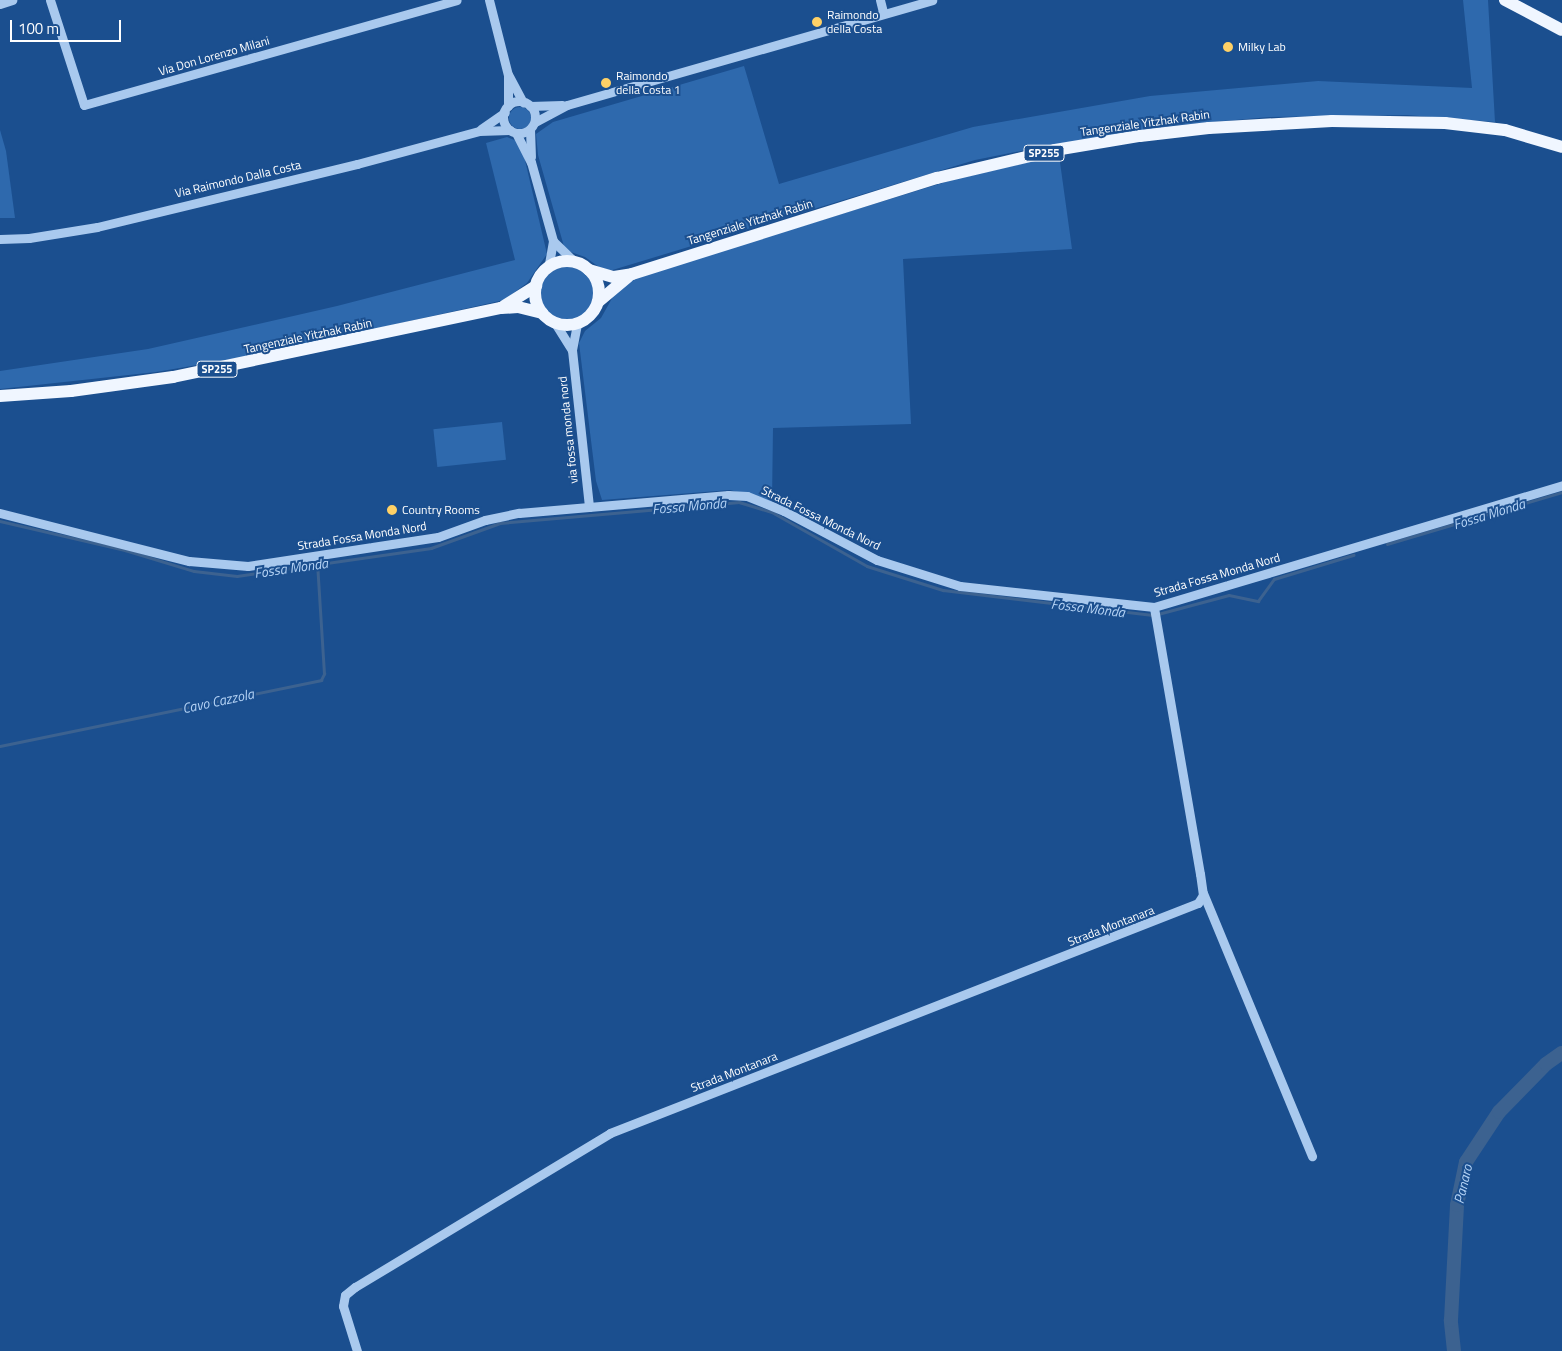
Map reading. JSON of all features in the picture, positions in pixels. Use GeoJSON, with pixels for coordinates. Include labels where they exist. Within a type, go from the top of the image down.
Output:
{"type":"FeatureCollection","features":[{"type":"Feature","properties":{"kind":"main road"},"geometry":{"type":"LineString","coordinates":[[1505,0],[1562,30]]}},
{"type":"Feature","properties":{"kind":"main road","name":"Tangenziale Yitzhak Rabin"},"geometry":{"type":"LineString","coordinates":[[574,262],[589,270],[614,277],[632,274],[937,178],[1054,150],[1140,136],[1209,128],[1332,121],[1446,123],[1505,130],[1560,146]]}},
{"type":"Feature","properties":{"kind":"main road"},"geometry":{"type":"LineString","coordinates":[[548,268],[565,261],[574,262]]}},
{"type":"Feature","properties":{"kind":"main road","name":"Tangenziale Yitzhak Rabin"},"geometry":{"type":"LineString","coordinates":[[501,308],[536,286],[548,268]]}},
{"type":"Feature","properties":{"kind":"main road"},"geometry":{"type":"LineString","coordinates":[[589,270],[598,285],[598,302]]}},
{"type":"Feature","properties":{"kind":"main road","name":"Tangenziale Yitzhak Rabin"},"geometry":{"type":"LineString","coordinates":[[577,324],[590,316],[598,302],[617,283],[632,274]]}},
{"type":"Feature","properties":{"kind":"main road"},"geometry":{"type":"LineString","coordinates":[[536,286],[537,305],[542,313]]}},
{"type":"Feature","properties":{"kind":"main road","name":"Tangenziale Yitzhak Rabin"},"geometry":{"type":"LineString","coordinates":[[0,396],[71,391],[173,378],[501,308],[518,307],[542,313],[555,323]]}},
{"type":"Feature","properties":{"kind":"main road"},"geometry":{"type":"LineString","coordinates":[[555,323],[577,324]]}},
{"type":"Feature","properties":{"kind":"street"},"geometry":{"type":"LineString","coordinates":[[0,4],[12,0]]}},
{"type":"Feature","properties":{"kind":"street","name":"Via Don Lorenzo Milani"},"geometry":{"type":"LineString","coordinates":[[50,0],[84,105],[457,0]]}},
{"type":"Feature","properties":{"kind":"street"},"geometry":{"type":"LineString","coordinates":[[489,0],[508,75],[507,109],[504,123],[513,131],[532,162]]}},
{"type":"Feature","properties":{"kind":"street"},"geometry":{"type":"LineString","coordinates":[[880,0],[883,12]]}},
{"type":"Feature","properties":{"kind":"street"},"geometry":{"type":"LineString","coordinates":[[479,130],[513,131],[532,125],[567,105],[883,12],[932,0]]}},
{"type":"Feature","properties":{"kind":"street"},"geometry":{"type":"LineString","coordinates":[[508,75],[527,104],[532,125],[532,162],[552,241],[548,268]]}},
{"type":"Feature","properties":{"kind":"street"},"geometry":{"type":"LineString","coordinates":[[479,130],[507,109],[527,104],[567,105]]}},
{"type":"Feature","properties":{"kind":"street","name":"Via Raimondo Dalla Costa"},"geometry":{"type":"LineString","coordinates":[[0,238],[29,238],[97,227],[357,164],[479,130]]}},
{"type":"Feature","properties":{"kind":"street"},"geometry":{"type":"LineString","coordinates":[[552,241],[574,262]]}},
{"type":"Feature","properties":{"kind":"street","name":"via fossa monda nord"},"geometry":{"type":"LineString","coordinates":[[555,323],[572,350]]}},
{"type":"Feature","properties":{"kind":"street","name":"via fossa monda nord"},"geometry":{"type":"LineString","coordinates":[[577,324],[572,350],[589,507]]}},
{"type":"Feature","properties":{"kind":"street","name":"Strada Fossa Monda Nord"},"geometry":{"type":"LineString","coordinates":[[0,513],[189,561],[236,566],[425,540],[497,516],[728,494],[747,496],[784,511],[877,560],[960,586],[1156,611],[1562,485]]}},
{"type":"Feature","properties":{"kind":"street"},"geometry":{"type":"LineString","coordinates":[[1156,611],[1203,892],[1312,1156]]}},
{"type":"Feature","properties":{"kind":"street","name":"Strada Montanara"},"geometry":{"type":"LineString","coordinates":[[357,1351],[343,1306],[345,1295],[355,1286],[610,1133],[1189,909],[1198,903],[1203,892]]}},
{"type":"Feature","properties":{"kind":"shaded area"},"geometry":{"type":"Polygon","coordinates":[[[1463,0],[1488,0],[1495,122],[1407,115],[1270,117],[1178,125],[1057,144],[975,160],[606,272],[585,257],[565,250],[538,155],[536,134],[553,122],[744,66],[779,184],[973,127],[1150,96],[1318,81],[1472,88],[1463,0]]]}},
{"type":"Feature","properties":{"kind":"shaded area"},"geometry":{"type":"Polygon","coordinates":[[[520,107],[528,110],[531,118],[528,126],[520,129],[512,126],[509,118],[512,110],[520,107]]]}},
{"type":"Feature","properties":{"kind":"shaded area"},"geometry":{"type":"Polygon","coordinates":[[[0,130],[6,151],[15,218],[0,218],[0,130]]]}},
{"type":"Feature","properties":{"kind":"shaded area"},"geometry":{"type":"Polygon","coordinates":[[[507,137],[517,141],[524,156],[547,254],[527,283],[504,300],[262,354],[156,372],[0,389],[0,371],[148,349],[337,306],[515,260],[486,143],[507,137]]]}},
{"type":"Feature","properties":{"kind":"shaded area"},"geometry":{"type":"Polygon","coordinates":[[[1059,155],[1072,249],[903,259],[911,424],[773,428],[772,502],[730,490],[602,500],[596,481],[579,343],[585,331],[601,318],[615,293],[634,278],[952,180],[1059,155]]]}},
{"type":"Feature","properties":{"kind":"shaded area"},"geometry":{"type":"Polygon","coordinates":[[[567,267],[577,269],[586,275],[592,284],[594,294],[592,304],[586,313],[577,319],[567,321],[557,319],[548,313],[542,304],[540,294],[542,284],[548,275],[557,269],[567,267]]]}},
{"type":"Feature","properties":{"kind":"shaded area"},"geometry":{"type":"Polygon","coordinates":[[[502,422],[506,460],[437,467],[433,429],[502,422]]]}},
{"type":"Feature","properties":{"kind":"waterway","name":"Fossa Monda"},"geometry":{"type":"LineString","coordinates":[[1387,544],[1562,492]]}},
{"type":"Feature","properties":{"kind":"waterway","name":"Fossa Monda"},"geometry":{"type":"LineString","coordinates":[[0,521],[125,550],[194,571],[237,576],[431,548],[500,523],[739,502],[772,512],[867,566],[943,590],[1153,615]]}},
{"type":"Feature","properties":{"kind":"waterway","name":"Fossa Monda"},"geometry":{"type":"LineString","coordinates":[[1158,614],[1229,595],[1258,601],[1274,579],[1353,555]]}},
{"type":"Feature","properties":{"kind":"waterway","name":"Cavo Cazzola"},"geometry":{"type":"LineString","coordinates":[[0,746],[321,680],[324,674],[317,564]]}},
{"type":"Feature","properties":{"kind":"waterway","name":"Panaro"},"geometry":{"type":"LineString","coordinates":[[1454,1351],[1451,1320],[1457,1205],[1466,1162],[1499,1112],[1546,1064],[1562,1053]]}},
{"type":"Feature","properties":{"kind":"place","name":"Raimondo della Costa"},"geometry":{"type":"Point","coordinates":[817,22]}},
{"type":"Feature","properties":{"kind":"place","name":"Milky Lab"},"geometry":{"type":"Point","coordinates":[1228,47]}},
{"type":"Feature","properties":{"kind":"place","name":"Raimondo della Costa 1"},"geometry":{"type":"Point","coordinates":[606,83]}},
{"type":"Feature","properties":{"kind":"place","name":"Country Rooms"},"geometry":{"type":"Point","coordinates":[392,510]}}]}
